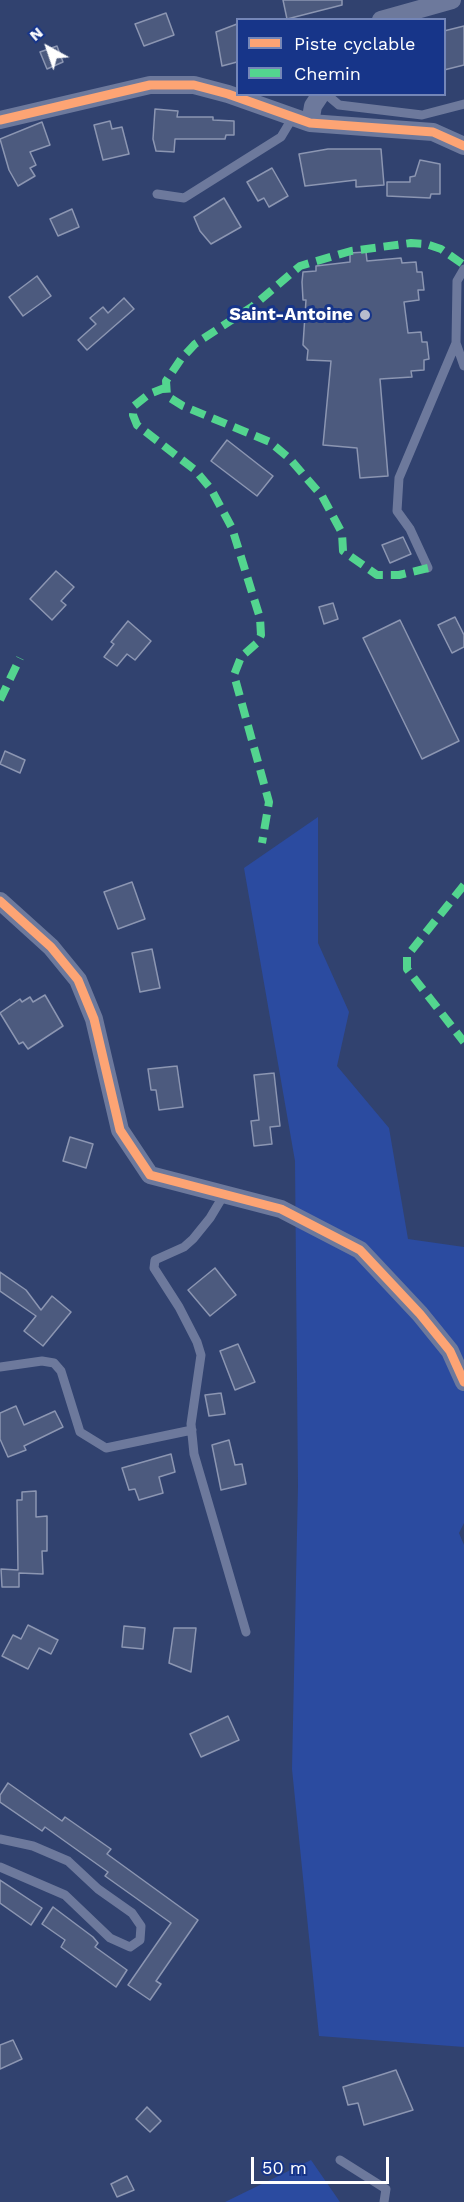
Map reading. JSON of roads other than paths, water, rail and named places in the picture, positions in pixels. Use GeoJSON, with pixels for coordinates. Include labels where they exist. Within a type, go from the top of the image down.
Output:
{"type":"FeatureCollection","features":[{"type":"Feature","properties":{"kind":"street"},"geometry":{"type":"LineString","coordinates":[[388,18],[452,0]]}},
{"type":"Feature","properties":{"kind":"street"},"geometry":{"type":"LineString","coordinates":[[0,120],[150,86],[194,85],[302,120],[433,132],[464,146]]}},
{"type":"Feature","properties":{"kind":"street"},"geometry":{"type":"LineString","coordinates":[[302,120],[320,96]]}},
{"type":"Feature","properties":{"kind":"street"},"geometry":{"type":"LineString","coordinates":[[0,902],[51,946],[78,980],[94,1019],[120,1130],[150,1175],[281,1209],[360,1250],[420,1314],[450,1351],[464,1382]]}},
{"type":"Feature","properties":{"kind":"lane"},"geometry":{"type":"LineString","coordinates":[[328,96],[339,105],[422,115],[464,104]]}},
{"type":"Feature","properties":{"kind":"lane"},"geometry":{"type":"LineString","coordinates":[[157,194],[184,198],[281,137],[302,120]]}},
{"type":"Feature","properties":{"kind":"lane"},"geometry":{"type":"LineString","coordinates":[[464,269],[457,281],[456,343],[464,366]]}},
{"type":"Feature","properties":{"kind":"lane"},"geometry":{"type":"LineString","coordinates":[[428,568],[410,529],[397,511],[399,478],[456,343]]}},
{"type":"Feature","properties":{"kind":"lane"},"geometry":{"type":"LineString","coordinates":[[225,1193],[210,1218],[193,1239],[155,1260],[154,1268],[179,1307],[201,1355],[192,1430],[194,1454],[246,1632]]}},
{"type":"Feature","properties":{"kind":"lane"},"geometry":{"type":"LineString","coordinates":[[0,1367],[42,1361],[54,1363],[61,1371],[80,1432],[106,1448],[192,1430]]}},
{"type":"Feature","properties":{"kind":"lane"},"geometry":{"type":"LineString","coordinates":[[0,1839],[33,1846],[68,1861],[98,1889],[132,1913],[141,1926],[140,1940],[130,1947],[110,1938],[65,1895],[0,1867]]}},
{"type":"Feature","properties":{"kind":"lane"},"geometry":{"type":"LineString","coordinates":[[340,2160],[386,2189],[384,2202]]}},
{"type":"Feature","properties":{"kind":"place","name":"Saint-Antoine"},"geometry":{"type":"Point","coordinates":[365,315]}}]}
